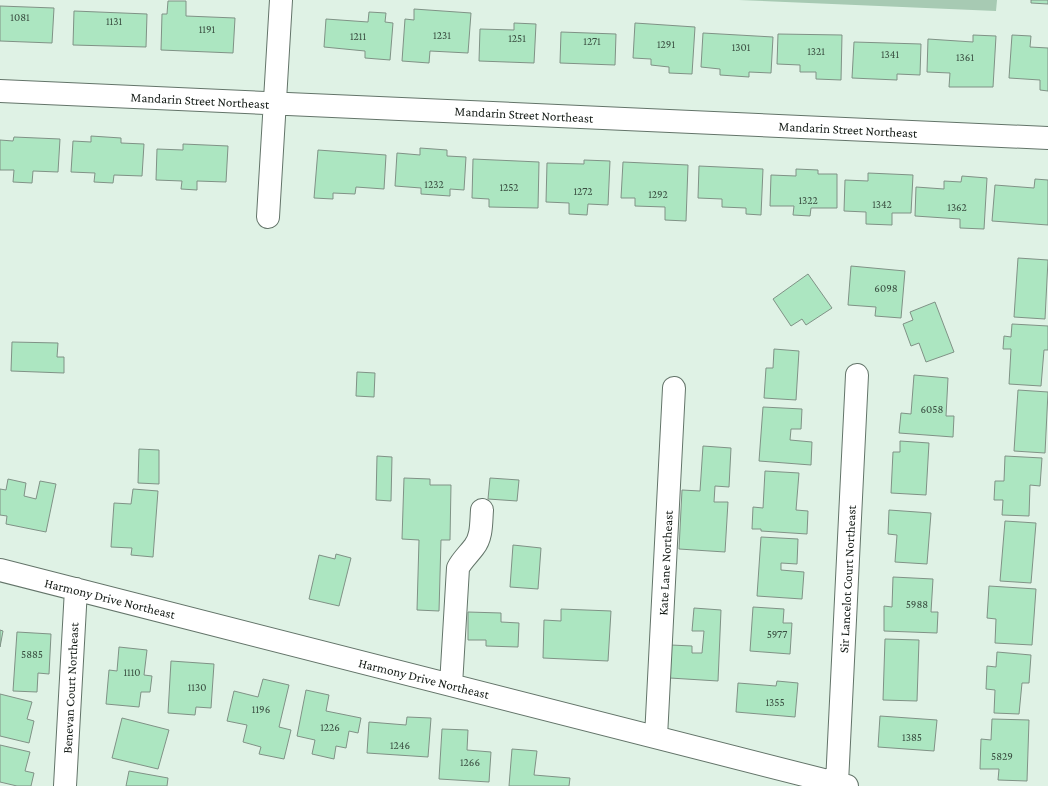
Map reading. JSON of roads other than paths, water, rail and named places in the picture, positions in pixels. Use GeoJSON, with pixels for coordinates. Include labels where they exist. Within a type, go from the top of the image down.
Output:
{"type":"FeatureCollection","features":[{"type":"Feature","properties":{"kind":"street"},"geometry":{"type":"LineString","coordinates":[[268,217],[281,0]]}},
{"type":"Feature","properties":{"kind":"street","name":"Mandarin Street Northeast"},"geometry":{"type":"LineString","coordinates":[[0,91],[1048,138]]}},
{"type":"Feature","properties":{"kind":"street","name":"Sir Lancelot Court Northeast"},"geometry":{"type":"LineString","coordinates":[[842,785],[857,375]]}},
{"type":"Feature","properties":{"kind":"street","name":"Kate Lane Northeast"},"geometry":{"type":"LineString","coordinates":[[656,737],[674,388]]}},
{"type":"Feature","properties":{"kind":"street"},"geometry":{"type":"LineString","coordinates":[[450,685],[458,568],[463,558],[475,546],[481,532],[482,510]]}},
{"type":"Feature","properties":{"kind":"street","name":"Harmony Drive Northeast"},"geometry":{"type":"LineString","coordinates":[[0,570],[842,785]]}},
{"type":"Feature","properties":{"kind":"street","name":"Benevan Court Northeast"},"geometry":{"type":"LineString","coordinates":[[65,786],[76,589]]}}]}
